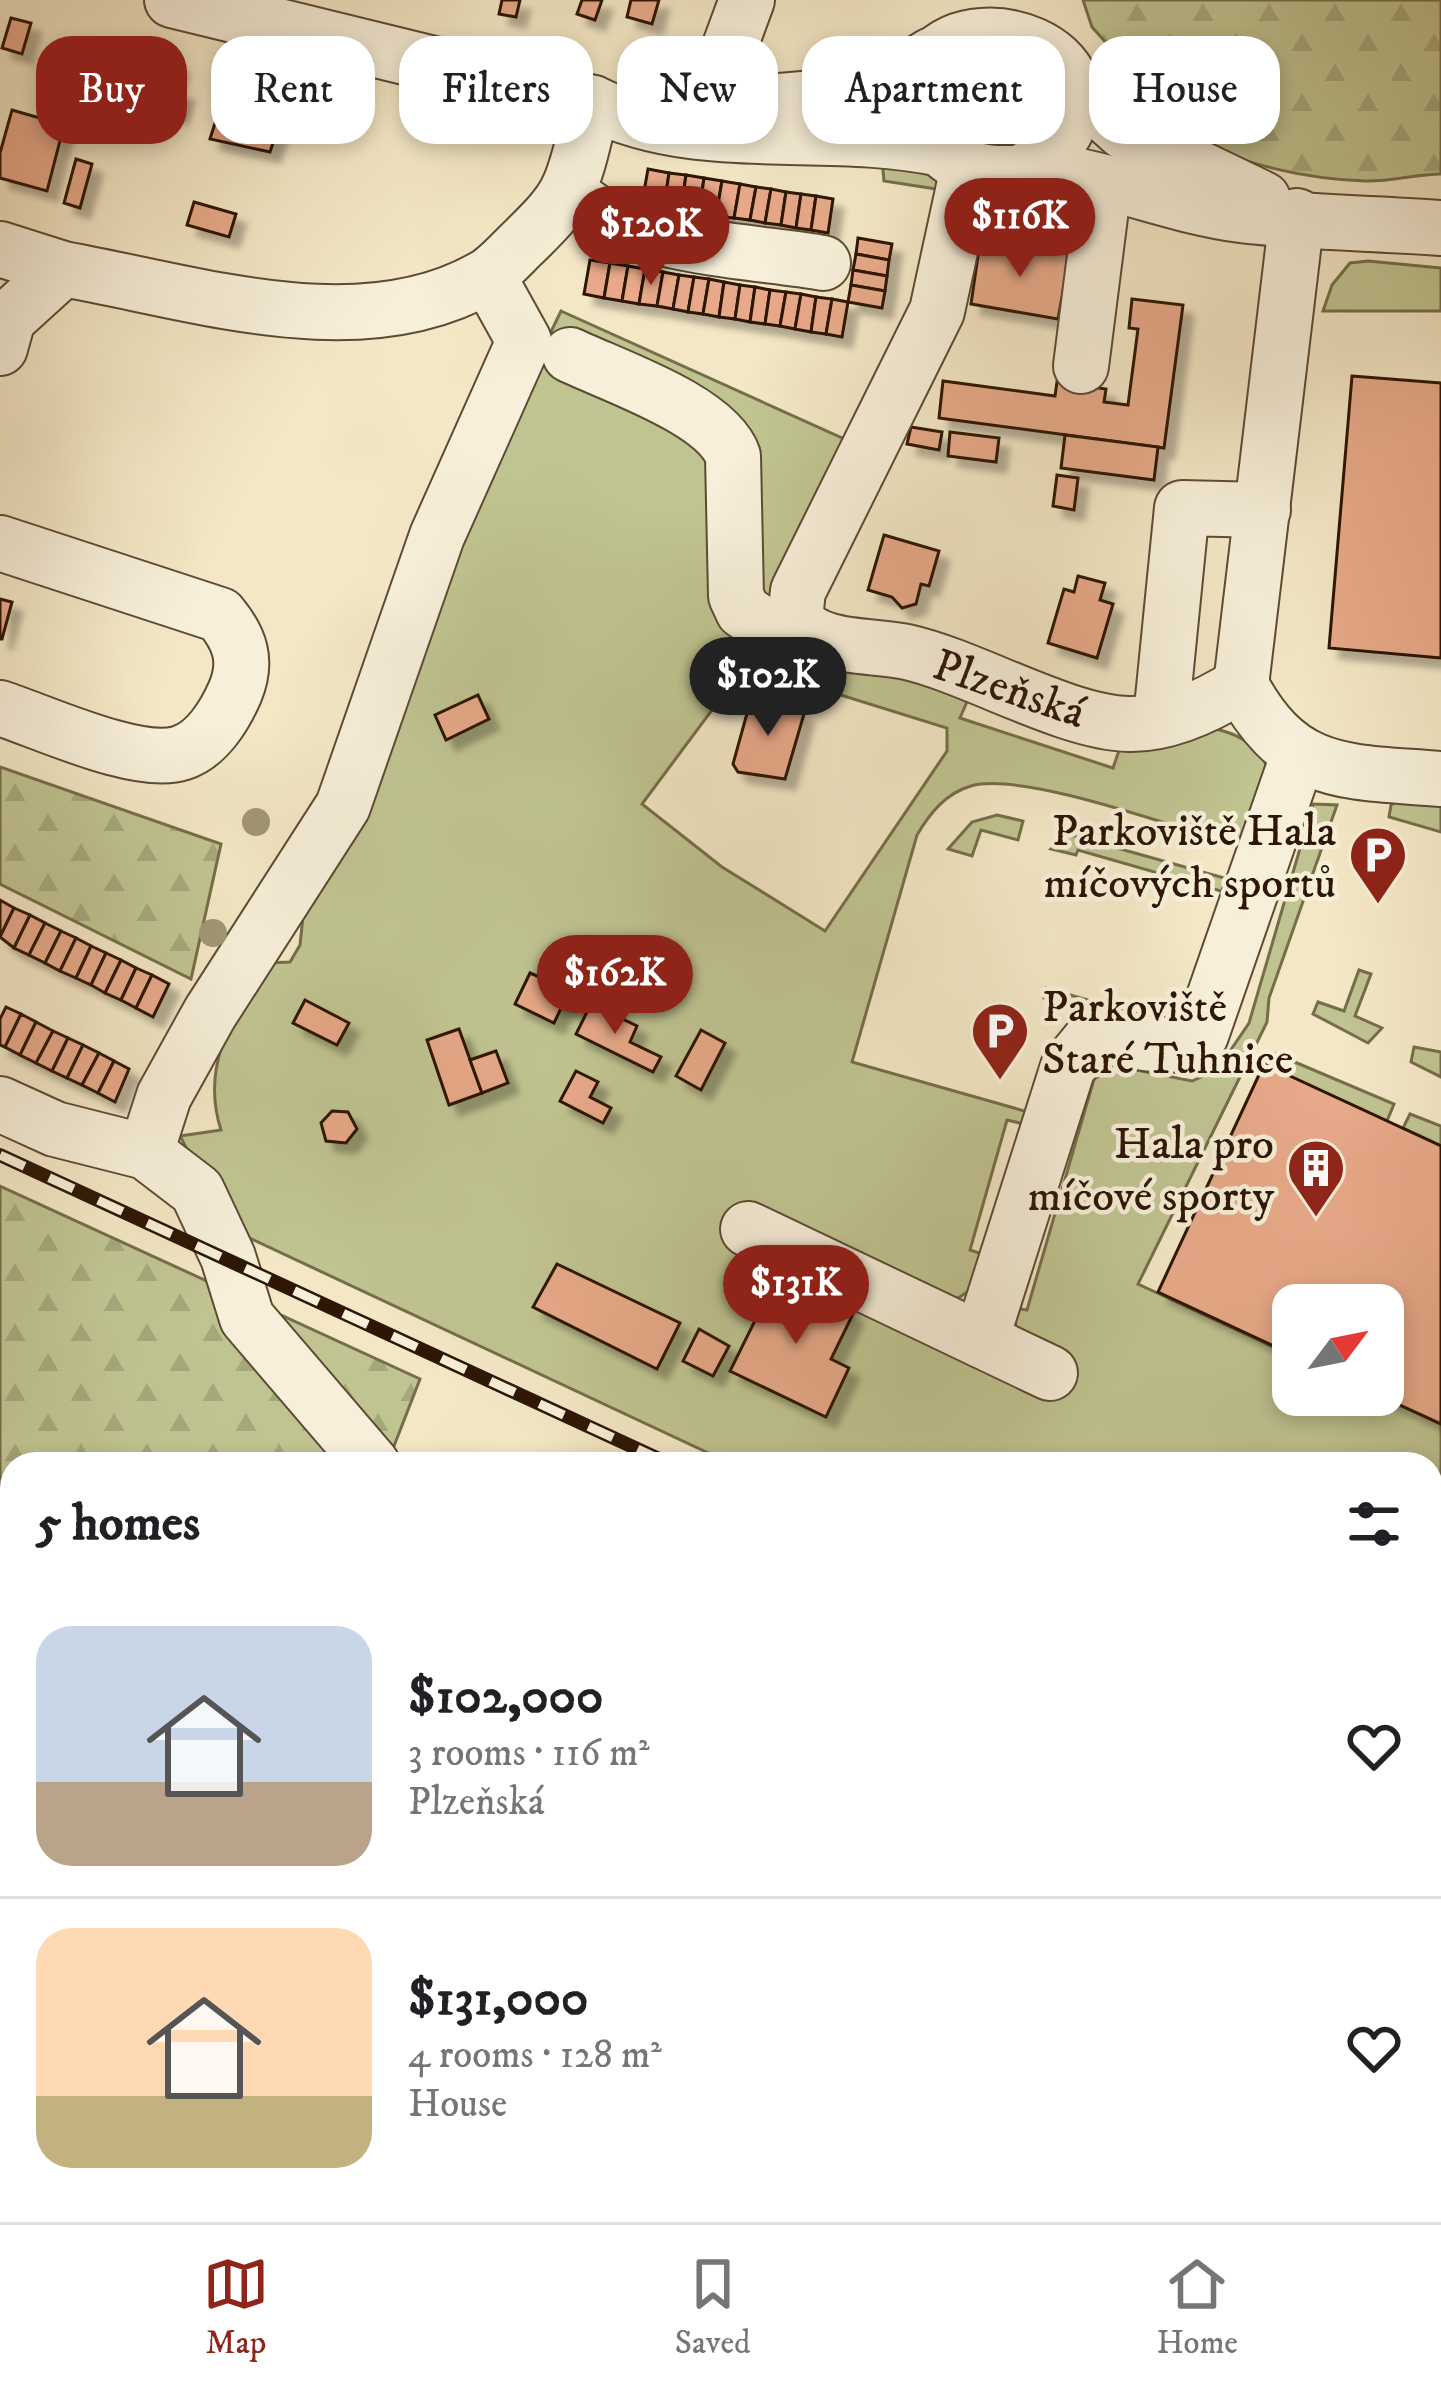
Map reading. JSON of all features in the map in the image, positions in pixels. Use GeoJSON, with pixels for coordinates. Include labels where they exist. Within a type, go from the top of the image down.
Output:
{"type":"FeatureCollection","features":[{"type":"Feature","properties":{"kind":"street"},"geometry":{"type":"LineString","coordinates":[[172,0],[283,13],[399,47]]}},
{"type":"Feature","properties":{"kind":"street"},"geometry":{"type":"LineString","coordinates":[[734,36],[748,0]]}},
{"type":"Feature","properties":{"kind":"street"},"geometry":{"type":"LineString","coordinates":[[1027,170],[1065,133],[1070,76],[1053,0]]}},
{"type":"Feature","properties":{"kind":"street"},"geometry":{"type":"LineString","coordinates":[[778,101],[822,99],[895,79],[964,27],[1002,20],[1025,25],[1046,36],[1070,76],[1124,132],[1297,216]]}},
{"type":"Feature","properties":{"kind":"street"},"geometry":{"type":"LineString","coordinates":[[955,159],[928,131],[920,99],[964,27]]}},
{"type":"Feature","properties":{"kind":"street"},"geometry":{"type":"LineString","coordinates":[[593,103],[617,103]]}},
{"type":"Feature","properties":{"kind":"street"},"geometry":{"type":"LineString","coordinates":[[593,103],[634,123],[746,137],[887,139],[990,173],[1027,170],[1243,215],[1441,228]]}},
{"type":"Feature","properties":{"kind":"street"},"geometry":{"type":"LineString","coordinates":[[0,249],[63,269],[282,307],[349,312],[410,304],[488,276],[550,216],[568,189],[581,144]]}},
{"type":"Feature","properties":{"kind":"street"},"geometry":{"type":"LineString","coordinates":[[778,636],[937,311],[955,159]]}},
{"type":"Feature","properties":{"kind":"street"},"geometry":{"type":"LineString","coordinates":[[1081,366],[1104,185]]}},
{"type":"Feature","properties":{"kind":"street"},"geometry":{"type":"LineString","coordinates":[[568,189],[586,211],[626,230],[823,263]]}},
{"type":"Feature","properties":{"kind":"street"},"geometry":{"type":"LineString","coordinates":[[1297,216],[1241,685],[1261,722],[1298,756],[1327,769],[1441,779]]}},
{"type":"Feature","properties":{"kind":"street"},"geometry":{"type":"LineString","coordinates":[[0,348],[8,319],[63,269]]}},
{"type":"Feature","properties":{"kind":"street"},"geometry":{"type":"LineString","coordinates":[[146,1152],[164,1096],[210,1012],[343,806],[437,536],[524,341],[488,276]]}},
{"type":"Feature","properties":{"kind":"street","name":"Plzeňská"},"geometry":{"type":"LineString","coordinates":[[570,355],[682,409],[728,440],[733,456],[736,596],[743,611],[778,636],[908,652],[1080,713],[1128,724],[1203,709],[1241,685]]}},
{"type":"Feature","properties":{"kind":"street"},"geometry":{"type":"LineString","coordinates":[[1161,718],[1182,508],[1263,510]]}},
{"type":"Feature","properties":{"kind":"street"},"geometry":{"type":"LineString","coordinates":[[0,543],[220,615],[237,635],[243,662],[226,715],[182,753],[146,755],[0,708]]}},
{"type":"Feature","properties":{"kind":"street"},"geometry":{"type":"LineString","coordinates":[[981,1340],[1068,1067],[1091,1039],[1109,1036],[1180,1046],[1201,1035],[1298,756]]}},
{"type":"Feature","properties":{"kind":"street"},"geometry":{"type":"LineString","coordinates":[[0,1104],[55,1129],[146,1152],[197,1192],[228,1257],[247,1318],[362,1452]]}},
{"type":"Feature","properties":{"kind":"street"},"geometry":{"type":"LineString","coordinates":[[748,1229],[1049,1372]]}},
{"type":"Feature","properties":{"kind":"green space"},"geometry":{"type":"Polygon","coordinates":[[[1083,0],[1441,0],[1441,174],[1374,181],[1320,177],[1274,169],[1205,144],[1280,144],[1280,36],[1100,36],[1083,0]]]}},
{"type":"Feature","properties":{"kind":"green space"},"geometry":{"type":"Polygon","coordinates":[[[881,150],[947,183],[943,190],[884,181],[881,150]]]}},
{"type":"Feature","properties":{"kind":"green space"},"geometry":{"type":"Polygon","coordinates":[[[1350,263],[1441,268],[1441,311],[1323,311],[1332,285],[1350,263]]]}},
{"type":"Feature","properties":{"kind":"green space"},"geometry":{"type":"Polygon","coordinates":[[[561,311],[851,442],[744,667],[642,804],[722,867],[825,931],[947,751],[947,728],[831,692],[841,661],[972,690],[960,718],[1113,768],[1128,724],[1209,728],[1246,741],[1260,754],[1269,772],[1242,847],[1064,794],[995,784],[971,786],[946,799],[917,835],[852,1062],[1035,1114],[1032,1126],[1007,1120],[970,1250],[988,1256],[981,1283],[949,1304],[1016,1334],[1015,1308],[1027,1310],[1094,1079],[1116,1066],[1192,1081],[1217,1070],[1249,1023],[1313,804],[1337,805],[1269,998],[1267,1022],[1138,1284],[1272,1346],[1272,1416],[1404,1416],[1404,1407],[1441,1424],[1441,1452],[706,1452],[228,1228],[180,1136],[221,1130],[215,1084],[223,1042],[266,963],[290,962],[300,945],[304,907],[444,554],[561,311]]]}},
{"type":"Feature","properties":{"kind":"green space"},"geometry":{"type":"Polygon","coordinates":[[[0,767],[221,844],[191,979],[0,884],[0,767]]]}},
{"type":"Feature","properties":{"kind":"green space"},"geometry":{"type":"Polygon","coordinates":[[[1400,800],[1441,803],[1441,832],[1389,817],[1391,805],[1400,800]]]}},
{"type":"Feature","properties":{"kind":"green space"},"geometry":{"type":"Polygon","coordinates":[[[997,815],[1023,821],[1018,840],[981,830],[972,856],[948,849],[972,822],[997,815]]]}},
{"type":"Feature","properties":{"kind":"green space"},"geometry":{"type":"Polygon","coordinates":[[[1067,834],[1235,881],[1231,894],[1078,850],[1076,855],[1051,849],[1067,834]]]}},
{"type":"Feature","properties":{"kind":"green space"},"geometry":{"type":"Polygon","coordinates":[[[1359,970],[1371,974],[1355,1016],[1382,1028],[1368,1043],[1313,1014],[1318,1002],[1344,1011],[1359,970]]]}},
{"type":"Feature","properties":{"kind":"green space"},"geometry":{"type":"Polygon","coordinates":[[[1046,988],[1154,1019],[1152,1029],[1044,998],[1046,988]]]}},
{"type":"Feature","properties":{"kind":"green space"},"geometry":{"type":"Polygon","coordinates":[[[1414,1047],[1441,1052],[1441,1077],[1411,1062],[1414,1047]]]}},
{"type":"Feature","properties":{"kind":"green space"},"geometry":{"type":"Polygon","coordinates":[[[1271,1052],[1394,1104],[1387,1121],[1264,1064],[1271,1052]]]}},
{"type":"Feature","properties":{"kind":"green space"},"geometry":{"type":"Polygon","coordinates":[[[1410,1114],[1441,1126],[1441,1146],[1403,1128],[1410,1114]]]}},
{"type":"Feature","properties":{"kind":"green space"},"geometry":{"type":"Polygon","coordinates":[[[0,1186],[420,1379],[392,1452],[0,1452],[0,1186]]]}},
{"type":"Feature","properties":{"kind":"building"},"geometry":{"type":"Polygon","coordinates":[[[502,0],[520,0],[516,17],[499,14],[502,0]]]}},
{"type":"Feature","properties":{"kind":"building"},"geometry":{"type":"Polygon","coordinates":[[[582,0],[602,0],[595,20],[577,14],[582,0]]]}},
{"type":"Feature","properties":{"kind":"building"},"geometry":{"type":"Polygon","coordinates":[[[631,0],[659,0],[652,24],[627,17],[631,0]]]}},
{"type":"Feature","properties":{"kind":"building"},"geometry":{"type":"Polygon","coordinates":[[[11,18],[31,23],[22,54],[2,48],[11,18]]]}},
{"type":"Feature","properties":{"kind":"building"},"geometry":{"type":"Polygon","coordinates":[[[12,110],[36,117],[36,144],[59,144],[47,191],[0,178],[0,153],[12,110]]]}},
{"type":"Feature","properties":{"kind":"building"},"geometry":{"type":"Polygon","coordinates":[[[233,144],[273,144],[270,152],[233,144]]]}},
{"type":"Feature","properties":{"kind":"building"},"geometry":{"type":"Polygon","coordinates":[[[76,159],[92,164],[80,208],[64,203],[76,159]]]}},
{"type":"Feature","properties":{"kind":"building"},"geometry":{"type":"Polygon","coordinates":[[[648,169],[669,173],[664,207],[642,203],[648,169]]]}},
{"type":"Feature","properties":{"kind":"building"},"geometry":{"type":"Polygon","coordinates":[[[669,173],[686,175],[681,210],[664,207],[669,173]]]}},
{"type":"Feature","properties":{"kind":"building"},"geometry":{"type":"Polygon","coordinates":[[[686,175],[704,178],[699,213],[681,210],[686,175]]]}},
{"type":"Feature","properties":{"kind":"building"},"geometry":{"type":"Polygon","coordinates":[[[704,178],[722,181],[716,216],[699,213],[704,178]]]}},
{"type":"Feature","properties":{"kind":"building"},"geometry":{"type":"Polygon","coordinates":[[[722,181],[740,184],[734,218],[716,216],[722,181]]]}},
{"type":"Feature","properties":{"kind":"building"},"geometry":{"type":"Polygon","coordinates":[[[740,184],[756,187],[750,220],[734,218],[740,184]]]}},
{"type":"Feature","properties":{"kind":"building"},"geometry":{"type":"Polygon","coordinates":[[[756,187],[771,189],[765,223],[750,220],[756,187]]]}},
{"type":"Feature","properties":{"kind":"building"},"geometry":{"type":"Polygon","coordinates":[[[771,189],[786,192],[781,225],[765,223],[771,189]]]}},
{"type":"Feature","properties":{"kind":"building"},"geometry":{"type":"Polygon","coordinates":[[[786,192],[801,194],[796,228],[781,225],[786,192]]]}},
{"type":"Feature","properties":{"kind":"building"},"geometry":{"type":"Polygon","coordinates":[[[801,194],[816,196],[811,230],[796,228],[801,194]]]}},
{"type":"Feature","properties":{"kind":"building"},"geometry":{"type":"Polygon","coordinates":[[[816,196],[833,199],[828,233],[811,230],[816,196]]]}},
{"type":"Feature","properties":{"kind":"building"},"geometry":{"type":"Polygon","coordinates":[[[194,202],[236,214],[229,237],[187,225],[194,202]]]}},
{"type":"Feature","properties":{"kind":"building"},"geometry":{"type":"Polygon","coordinates":[[[858,238],[892,244],[889,260],[856,254],[858,238]]]}},
{"type":"Feature","properties":{"kind":"building"},"geometry":{"type":"Polygon","coordinates":[[[980,242],[1070,254],[1058,319],[971,304],[980,242]]]}},
{"type":"Feature","properties":{"kind":"building"},"geometry":{"type":"Polygon","coordinates":[[[856,254],[889,260],[887,276],[853,270],[856,254]]]}},
{"type":"Feature","properties":{"kind":"building"},"geometry":{"type":"Polygon","coordinates":[[[590,260],[610,263],[604,298],[584,294],[590,260]]]}},
{"type":"Feature","properties":{"kind":"building"},"geometry":{"type":"Polygon","coordinates":[[[610,263],[628,266],[622,301],[604,298],[610,263]]]}},
{"type":"Feature","properties":{"kind":"building"},"geometry":{"type":"Polygon","coordinates":[[[628,266],[645,269],[639,304],[622,301],[628,266]]]}},
{"type":"Feature","properties":{"kind":"building"},"geometry":{"type":"Polygon","coordinates":[[[645,269],[663,272],[657,306],[639,304],[645,269]]]}},
{"type":"Feature","properties":{"kind":"building"},"geometry":{"type":"Polygon","coordinates":[[[853,270],[887,276],[885,291],[851,285],[853,270]]]}},
{"type":"Feature","properties":{"kind":"building"},"geometry":{"type":"Polygon","coordinates":[[[663,272],[679,275],[673,309],[657,306],[663,272]]]}},
{"type":"Feature","properties":{"kind":"building"},"geometry":{"type":"Polygon","coordinates":[[[679,275],[694,277],[688,312],[673,309],[679,275]]]}},
{"type":"Feature","properties":{"kind":"building"},"geometry":{"type":"Polygon","coordinates":[[[694,277],[709,279],[703,314],[688,312],[694,277]]]}},
{"type":"Feature","properties":{"kind":"building"},"geometry":{"type":"Polygon","coordinates":[[[709,279],[724,282],[719,317],[703,314],[709,279]]]}},
{"type":"Feature","properties":{"kind":"building"},"geometry":{"type":"Polygon","coordinates":[[[724,282],[740,285],[735,319],[719,317],[724,282]]]}},
{"type":"Feature","properties":{"kind":"building"},"geometry":{"type":"Polygon","coordinates":[[[740,285],[755,287],[750,322],[735,319],[740,285]]]}},
{"type":"Feature","properties":{"kind":"building"},"geometry":{"type":"Polygon","coordinates":[[[851,285],[885,291],[882,308],[848,302],[851,285]]]}},
{"type":"Feature","properties":{"kind":"building"},"geometry":{"type":"Polygon","coordinates":[[[755,287],[770,290],[765,324],[750,322],[755,287]]]}},
{"type":"Feature","properties":{"kind":"building"},"geometry":{"type":"Polygon","coordinates":[[[770,290],[786,292],[780,326],[765,324],[770,290]]]}},
{"type":"Feature","properties":{"kind":"building"},"geometry":{"type":"Polygon","coordinates":[[[786,292],[801,294],[795,329],[780,326],[786,292]]]}},
{"type":"Feature","properties":{"kind":"building"},"geometry":{"type":"Polygon","coordinates":[[[801,294],[816,297],[811,332],[795,329],[801,294]]]}},
{"type":"Feature","properties":{"kind":"building"},"geometry":{"type":"Polygon","coordinates":[[[816,297],[832,299],[826,334],[811,332],[816,297]]]}},
{"type":"Feature","properties":{"kind":"building"},"geometry":{"type":"Polygon","coordinates":[[[832,299],[848,302],[842,337],[826,334],[832,299]]]}},
{"type":"Feature","properties":{"kind":"building"},"geometry":{"type":"Polygon","coordinates":[[[1132,299],[1183,305],[1164,448],[939,418],[943,381],[1055,396],[1057,382],[1106,389],[1104,402],[1128,405],[1138,329],[1129,328],[1132,299]]]}},
{"type":"Feature","properties":{"kind":"building"},"geometry":{"type":"Polygon","coordinates":[[[1352,376],[1441,383],[1441,658],[1329,648],[1352,376]]]}},
{"type":"Feature","properties":{"kind":"building"},"geometry":{"type":"Polygon","coordinates":[[[911,427],[942,432],[939,450],[907,444],[911,427]]]}},
{"type":"Feature","properties":{"kind":"building"},"geometry":{"type":"Polygon","coordinates":[[[950,432],[999,438],[996,462],[948,456],[950,432]]]}},
{"type":"Feature","properties":{"kind":"building"},"geometry":{"type":"Polygon","coordinates":[[[1065,435],[1158,447],[1154,480],[1061,468],[1065,435]]]}},
{"type":"Feature","properties":{"kind":"building"},"geometry":{"type":"Polygon","coordinates":[[[1057,475],[1078,478],[1074,510],[1053,506],[1057,475]]]}},
{"type":"Feature","properties":{"kind":"building"},"geometry":{"type":"Polygon","coordinates":[[[884,535],[939,551],[929,586],[921,584],[916,604],[902,608],[892,597],[868,590],[884,535]]]}},
{"type":"Feature","properties":{"kind":"building"},"geometry":{"type":"Polygon","coordinates":[[[1078,576],[1105,583],[1100,600],[1113,604],[1097,658],[1048,643],[1064,589],[1074,592],[1078,576]]]}},
{"type":"Feature","properties":{"kind":"building"},"geometry":{"type":"Polygon","coordinates":[[[0,599],[12,602],[2,639],[0,639],[0,599]]]}},
{"type":"Feature","properties":{"kind":"building"},"geometry":{"type":"Polygon","coordinates":[[[478,695],[489,719],[446,740],[435,715],[478,695]]]}},
{"type":"Feature","properties":{"kind":"building"},"geometry":{"type":"Polygon","coordinates":[[[760,696],[804,714],[785,779],[738,772],[733,764],[751,699],[760,696]]]}},
{"type":"Feature","properties":{"kind":"building"},"geometry":{"type":"Polygon","coordinates":[[[0,900],[14,908],[0,937],[0,900]]]}},
{"type":"Feature","properties":{"kind":"building"},"geometry":{"type":"Polygon","coordinates":[[[14,908],[30,915],[14,948],[0,937],[14,908]]]}},
{"type":"Feature","properties":{"kind":"building"},"geometry":{"type":"Polygon","coordinates":[[[30,915],[45,923],[29,955],[14,948],[30,915]]]}},
{"type":"Feature","properties":{"kind":"building"},"geometry":{"type":"Polygon","coordinates":[[[45,923],[61,931],[45,963],[29,955],[45,923]]]}},
{"type":"Feature","properties":{"kind":"building"},"geometry":{"type":"Polygon","coordinates":[[[61,931],[76,938],[60,971],[45,963],[61,931]]]}},
{"type":"Feature","properties":{"kind":"building"},"geometry":{"type":"Polygon","coordinates":[[[76,938],[91,946],[76,978],[60,971],[76,938]]]}},
{"type":"Feature","properties":{"kind":"building"},"geometry":{"type":"Polygon","coordinates":[[[91,946],[106,953],[91,985],[76,978],[91,946]]]}},
{"type":"Feature","properties":{"kind":"building"},"geometry":{"type":"Polygon","coordinates":[[[106,953],[121,960],[105,993],[91,985],[106,953]]]}},
{"type":"Feature","properties":{"kind":"building"},"geometry":{"type":"Polygon","coordinates":[[[121,960],[136,968],[121,1000],[105,993],[121,960]]]}},
{"type":"Feature","properties":{"kind":"building"},"geometry":{"type":"Polygon","coordinates":[[[136,968],[152,975],[136,1008],[121,1000],[136,968]]]}},
{"type":"Feature","properties":{"kind":"building"},"geometry":{"type":"Polygon","coordinates":[[[530,973],[585,996],[578,1011],[563,1004],[554,1023],[515,1004],[530,973]]]}},
{"type":"Feature","properties":{"kind":"building"},"geometry":{"type":"Polygon","coordinates":[[[152,975],[169,984],[153,1017],[136,1008],[152,975]]]}},
{"type":"Feature","properties":{"kind":"building"},"geometry":{"type":"Polygon","coordinates":[[[305,1000],[349,1023],[337,1045],[293,1023],[305,1000]]]}},
{"type":"Feature","properties":{"kind":"building"},"geometry":{"type":"Polygon","coordinates":[[[591,1004],[637,1026],[630,1042],[661,1057],[653,1072],[576,1034],[591,1004]]]}},
{"type":"Feature","properties":{"kind":"building"},"geometry":{"type":"Polygon","coordinates":[[[6,1007],[21,1014],[5,1047],[0,1045],[0,1019],[6,1007]]]}},
{"type":"Feature","properties":{"kind":"building"},"geometry":{"type":"Polygon","coordinates":[[[21,1014],[36,1022],[20,1055],[5,1047],[21,1014]]]}},
{"type":"Feature","properties":{"kind":"building"},"geometry":{"type":"Polygon","coordinates":[[[36,1022],[53,1031],[36,1063],[20,1055],[36,1022]]]}},
{"type":"Feature","properties":{"kind":"building"},"geometry":{"type":"Polygon","coordinates":[[[459,1029],[482,1093],[449,1105],[427,1040],[459,1029]]]}},
{"type":"Feature","properties":{"kind":"building"},"geometry":{"type":"Polygon","coordinates":[[[701,1030],[725,1043],[701,1090],[676,1076],[701,1030]]]}},
{"type":"Feature","properties":{"kind":"building"},"geometry":{"type":"Polygon","coordinates":[[[53,1031],[68,1038],[52,1071],[36,1063],[53,1031]]]}},
{"type":"Feature","properties":{"kind":"building"},"geometry":{"type":"Polygon","coordinates":[[[68,1038],[83,1045],[67,1078],[52,1071],[68,1038]]]}},
{"type":"Feature","properties":{"kind":"building"},"geometry":{"type":"Polygon","coordinates":[[[83,1045],[99,1053],[82,1085],[67,1078],[83,1045]]]}},
{"type":"Feature","properties":{"kind":"building"},"geometry":{"type":"Polygon","coordinates":[[[496,1051],[508,1083],[482,1093],[470,1060],[496,1051]]]}},
{"type":"Feature","properties":{"kind":"building"},"geometry":{"type":"Polygon","coordinates":[[[99,1053],[114,1061],[98,1093],[82,1085],[99,1053]]]}},
{"type":"Feature","properties":{"kind":"building"},"geometry":{"type":"Polygon","coordinates":[[[114,1061],[129,1069],[115,1102],[98,1093],[114,1061]]]}},
{"type":"Feature","properties":{"kind":"building","name":"Hala pro míčové sporty"},"geometry":{"type":"Polygon","coordinates":[[[1264,1064],[1441,1146],[1441,1424],[1404,1407],[1404,1284],[1272,1284],[1272,1345],[1158,1292],[1264,1064]]]}},
{"type":"Feature","properties":{"kind":"building"},"geometry":{"type":"Polygon","coordinates":[[[576,1071],[598,1082],[590,1097],[611,1108],[603,1123],[560,1101],[576,1071]]]}},
{"type":"Feature","properties":{"kind":"building"},"geometry":{"type":"Polygon","coordinates":[[[332,1111],[348,1112],[357,1129],[346,1143],[326,1141],[321,1123],[332,1111]]]}},
{"type":"Feature","properties":{"kind":"building"},"geometry":{"type":"Polygon","coordinates":[[[557,1264],[680,1323],[657,1369],[533,1307],[557,1264]]]}},
{"type":"Feature","properties":{"kind":"building"},"geometry":{"type":"Polygon","coordinates":[[[777,1276],[853,1314],[831,1359],[849,1368],[826,1417],[730,1371],[777,1276]]]}},
{"type":"Feature","properties":{"kind":"building"},"geometry":{"type":"Polygon","coordinates":[[[699,1329],[729,1346],[713,1376],[683,1361],[699,1329]]]}},
{"type":"Feature","properties":{"kind":"railway"},"geometry":{"type":"LineString","coordinates":[[0,1155],[644,1452]]}},
{"type":"Feature","properties":{"kind":"place","name":"Parkoviště Hala míčových sportů"},"geometry":{"type":"Point","coordinates":[1378,906]}},
{"type":"Feature","properties":{"kind":"place","name":"Parkoviště Staré Tuhnice"},"geometry":{"type":"Point","coordinates":[1000,1082]}},
{"type":"Feature","properties":{"kind":"place","name":"Hala pro míčové sporty"},"geometry":{"type":"Point","coordinates":[1316,1219]}}]}
